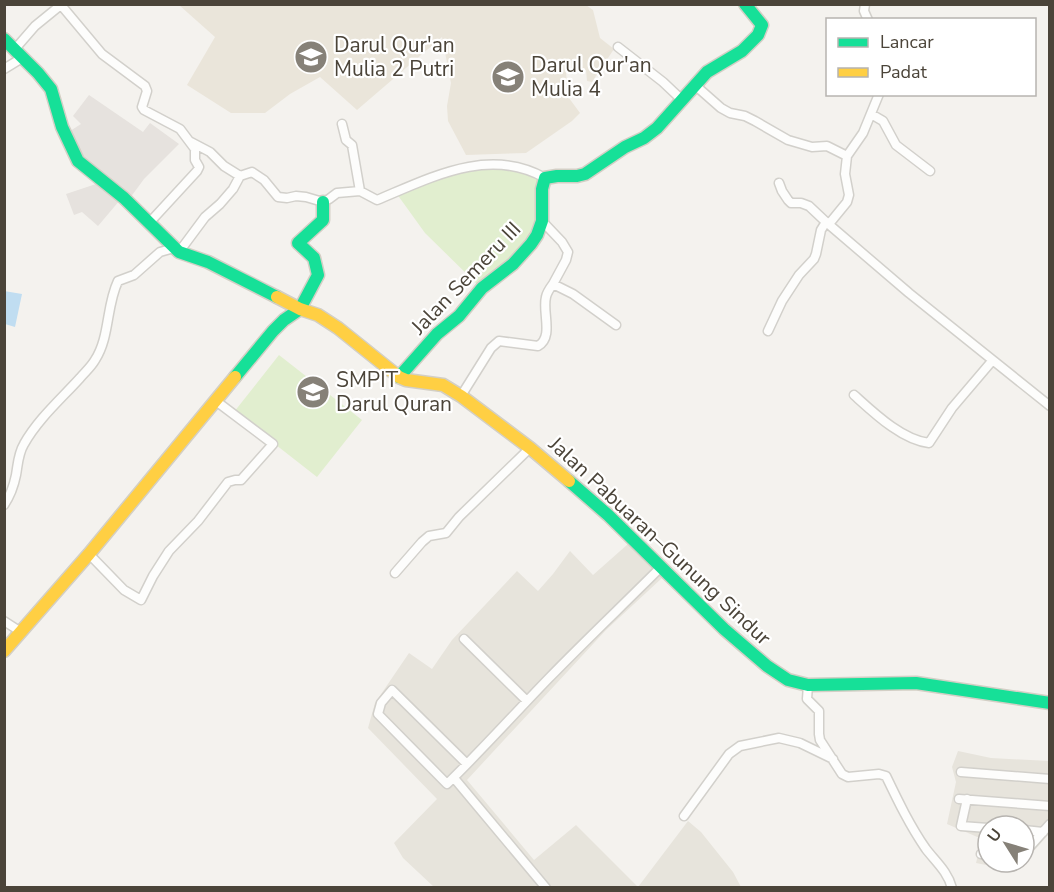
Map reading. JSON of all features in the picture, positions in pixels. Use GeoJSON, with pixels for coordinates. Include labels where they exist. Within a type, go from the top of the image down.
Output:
{"type":"FeatureCollection","features":[{"type":"Feature","properties":{"kind":"street"},"geometry":{"type":"LineString","coordinates":[[4,505],[9,498],[16,477],[19,454],[24,443],[48,411],[95,361],[107,326],[113,292],[118,282],[134,275],[160,252],[177,250],[233,189],[240,176],[252,172],[264,180],[278,197],[306,196],[323,201],[337,193],[360,191],[377,200],[443,172],[484,164],[508,164],[531,170],[545,178],[585,174],[657,128],[707,72],[742,51],[758,35],[762,25],[745,4]]}},
{"type":"Feature","properties":{"kind":"street"},"geometry":{"type":"LineString","coordinates":[[4,69],[19,53],[35,26],[62,5],[102,54],[145,86],[147,91],[142,107],[180,129],[195,149],[195,160],[199,167],[150,222]]}},
{"type":"Feature","properties":{"kind":"street","name":"Jalan Pabuaran–Gunung Sindur"},"geometry":{"type":"LineString","coordinates":[[4,39],[51,88],[62,127],[78,161],[124,198],[177,250],[225,270],[300,309],[318,315],[338,328],[399,377],[443,385],[461,396],[557,470],[608,515],[724,629],[767,666],[788,680],[808,685],[916,683],[1050,703]]}},
{"type":"Feature","properties":{"kind":"street"},"geometry":{"type":"LineString","coordinates":[[618,47],[682,100]]}},
{"type":"Feature","properties":{"kind":"street"},"geometry":{"type":"LineString","coordinates":[[696,86],[721,108],[730,113],[746,116],[788,140],[812,147],[827,146],[847,156]]}},
{"type":"Feature","properties":{"kind":"street"},"geometry":{"type":"LineString","coordinates":[[768,331],[782,301],[814,259],[821,230],[841,212],[847,202],[849,195],[845,174],[847,156],[863,133],[878,96]]}},
{"type":"Feature","properties":{"kind":"street"},"geometry":{"type":"LineString","coordinates":[[871,114],[883,121],[896,145],[930,171]]}},
{"type":"Feature","properties":{"kind":"street"},"geometry":{"type":"LineString","coordinates":[[342,124],[346,140],[352,146],[360,191]]}},
{"type":"Feature","properties":{"kind":"street"},"geometry":{"type":"LineString","coordinates":[[190,141],[240,176]]}},
{"type":"Feature","properties":{"kind":"street","name":"Jalan Semeru III"},"geometry":{"type":"LineString","coordinates":[[399,377],[437,334],[459,316],[482,288],[523,254],[537,235],[542,221],[542,189],[545,178]]}},
{"type":"Feature","properties":{"kind":"street"},"geometry":{"type":"LineString","coordinates":[[779,183],[788,200],[809,206],[909,293],[1050,406]]}},
{"type":"Feature","properties":{"kind":"street"},"geometry":{"type":"LineString","coordinates":[[4,651],[89,554],[273,332],[284,320],[300,309],[318,275],[314,258],[298,243],[323,220],[323,201]]}},
{"type":"Feature","properties":{"kind":"street"},"geometry":{"type":"LineString","coordinates":[[461,396],[491,348],[499,341],[542,345],[547,334],[546,296],[568,252],[562,242],[542,221]]}},
{"type":"Feature","properties":{"kind":"street"},"geometry":{"type":"LineString","coordinates":[[553,284],[573,294],[616,325]]}},
{"type":"Feature","properties":{"kind":"street"},"geometry":{"type":"LineString","coordinates":[[854,395],[880,419],[916,440],[929,443],[952,408],[992,361]]}},
{"type":"Feature","properties":{"kind":"street"},"geometry":{"type":"LineString","coordinates":[[89,554],[124,591],[141,600],[169,551],[198,521],[228,482],[241,480],[273,444],[216,400]]}},
{"type":"Feature","properties":{"kind":"street"},"geometry":{"type":"LineString","coordinates":[[394,573],[429,536],[446,533],[459,517],[530,448]]}},
{"type":"Feature","properties":{"kind":"street"},"geometry":{"type":"LineString","coordinates":[[467,764],[392,690],[381,703],[378,714],[447,784],[454,778],[527,701],[661,567]]}},
{"type":"Feature","properties":{"kind":"street"},"geometry":{"type":"LineString","coordinates":[[4,621],[21,632]]}},
{"type":"Feature","properties":{"kind":"street"},"geometry":{"type":"LineString","coordinates":[[464,639],[527,701]]}},
{"type":"Feature","properties":{"kind":"street"},"geometry":{"type":"LineString","coordinates":[[808,685],[807,699],[819,711],[820,740],[842,774],[848,777],[879,774],[886,776],[907,819],[927,850],[940,865],[952,888]]}},
{"type":"Feature","properties":{"kind":"street"},"geometry":{"type":"LineString","coordinates":[[684,816],[729,754],[740,746],[778,738],[800,743],[833,759]]}},
{"type":"Feature","properties":{"kind":"street"},"geometry":{"type":"LineString","coordinates":[[961,772],[1050,779]]}},
{"type":"Feature","properties":{"kind":"street"},"geometry":{"type":"LineString","coordinates":[[454,778],[546,888]]}},
{"type":"Feature","properties":{"kind":"street"},"geometry":{"type":"LineString","coordinates":[[976,827],[961,826],[963,799],[1050,806]]}},
{"type":"Feature","properties":{"kind":"street"},"geometry":{"type":"LineString","coordinates":[[1036,839],[1050,824]]}},
{"type":"Feature","properties":{"kind":"street"},"geometry":{"type":"LineString","coordinates":[[1036,831],[1042,832]]}},
{"type":"Feature","properties":{"kind":"shaded area"},"geometry":{"type":"Polygon","coordinates":[[[179,5],[586,5],[593,10],[600,38],[614,49],[592,82],[587,81],[586,70],[566,73],[569,98],[580,113],[572,121],[526,153],[466,155],[448,121],[447,106],[451,83],[442,37],[357,110],[320,77],[290,94],[265,113],[231,113],[187,85],[215,37],[179,5]]]}},
{"type":"Feature","properties":{"kind":"shaded area"},"geometry":{"type":"Polygon","coordinates":[[[89,95],[143,132],[150,123],[179,144],[144,179],[130,198],[80,156],[67,133],[81,124],[73,116],[89,95]]]}},
{"type":"Feature","properties":{"kind":"shaded area"},"geometry":{"type":"Polygon","coordinates":[[[99,183],[120,200],[98,226],[82,212],[74,215],[66,194],[99,183]]]}},
{"type":"Feature","properties":{"kind":"shaded area"},"geometry":{"type":"Polygon","coordinates":[[[628,544],[662,578],[606,630],[467,780],[534,860],[576,825],[638,887],[434,887],[403,858],[394,843],[437,799],[368,728],[375,703],[409,653],[432,669],[452,640],[517,571],[538,591],[570,551],[593,575],[628,544]]]}},
{"type":"Feature","properties":{"kind":"shaded area"},"geometry":{"type":"Polygon","coordinates":[[[958,751],[991,758],[1049,761],[1049,834],[1036,849],[1036,814],[976,814],[976,836],[947,824],[956,782],[952,767],[958,751]]]}},
{"type":"Feature","properties":{"kind":"shaded area"},"geometry":{"type":"Polygon","coordinates":[[[688,821],[701,832],[733,872],[741,887],[638,887],[688,821]]]}},
{"type":"Feature","properties":{"kind":"green space"},"geometry":{"type":"Polygon","coordinates":[[[508,160],[540,174],[539,233],[480,287],[425,233],[394,190],[445,168],[508,160]]]}},
{"type":"Feature","properties":{"kind":"green space"},"geometry":{"type":"Polygon","coordinates":[[[279,355],[362,420],[317,477],[234,412],[279,355]]]}},
{"type":"Feature","properties":{"kind":"water"},"geometry":{"type":"Polygon","coordinates":[[[4,291],[22,294],[15,327],[5,324],[4,291]]]}},
{"type":"Feature","properties":{"kind":"traffic: fast"},"geometry":{"type":"LineString","coordinates":[[399,377],[437,334],[459,316],[482,288],[513,264],[531,244],[542,221],[542,189],[545,178],[585,174],[625,147],[644,138],[657,128],[707,72],[742,51],[758,35],[762,25],[745,4]]}},
{"type":"Feature","properties":{"kind":"traffic: fast"},"geometry":{"type":"LineString","coordinates":[[4,39],[51,89],[62,127],[78,161],[124,198],[179,252],[208,262],[277,297]]}},
{"type":"Feature","properties":{"kind":"traffic: fast"},"geometry":{"type":"LineString","coordinates":[[235,377],[273,331],[300,309],[318,275],[314,258],[298,243],[323,220],[323,202]]}},
{"type":"Feature","properties":{"kind":"traffic: fast"},"geometry":{"type":"LineString","coordinates":[[569,481],[608,515],[724,629],[767,666],[788,680],[808,685],[916,683],[1050,703]]}},
{"type":"Feature","properties":{"kind":"traffic: slow"},"geometry":{"type":"LineString","coordinates":[[277,297],[318,315],[338,328],[399,377],[443,385],[461,396],[530,448],[569,481]]}},
{"type":"Feature","properties":{"kind":"traffic: slow"},"geometry":{"type":"LineString","coordinates":[[4,651],[89,554],[235,377]]}},
{"type":"Feature","properties":{"kind":"place","name":"Darul Qur'an Mulia 2 Putri"},"geometry":{"type":"Point","coordinates":[311,57]}},
{"type":"Feature","properties":{"kind":"place","name":"Darul Qur'an Mulia 4"},"geometry":{"type":"Point","coordinates":[508,77]}},
{"type":"Feature","properties":{"kind":"place","name":"SMPIT Darul Quran"},"geometry":{"type":"Point","coordinates":[313,392]}}]}
